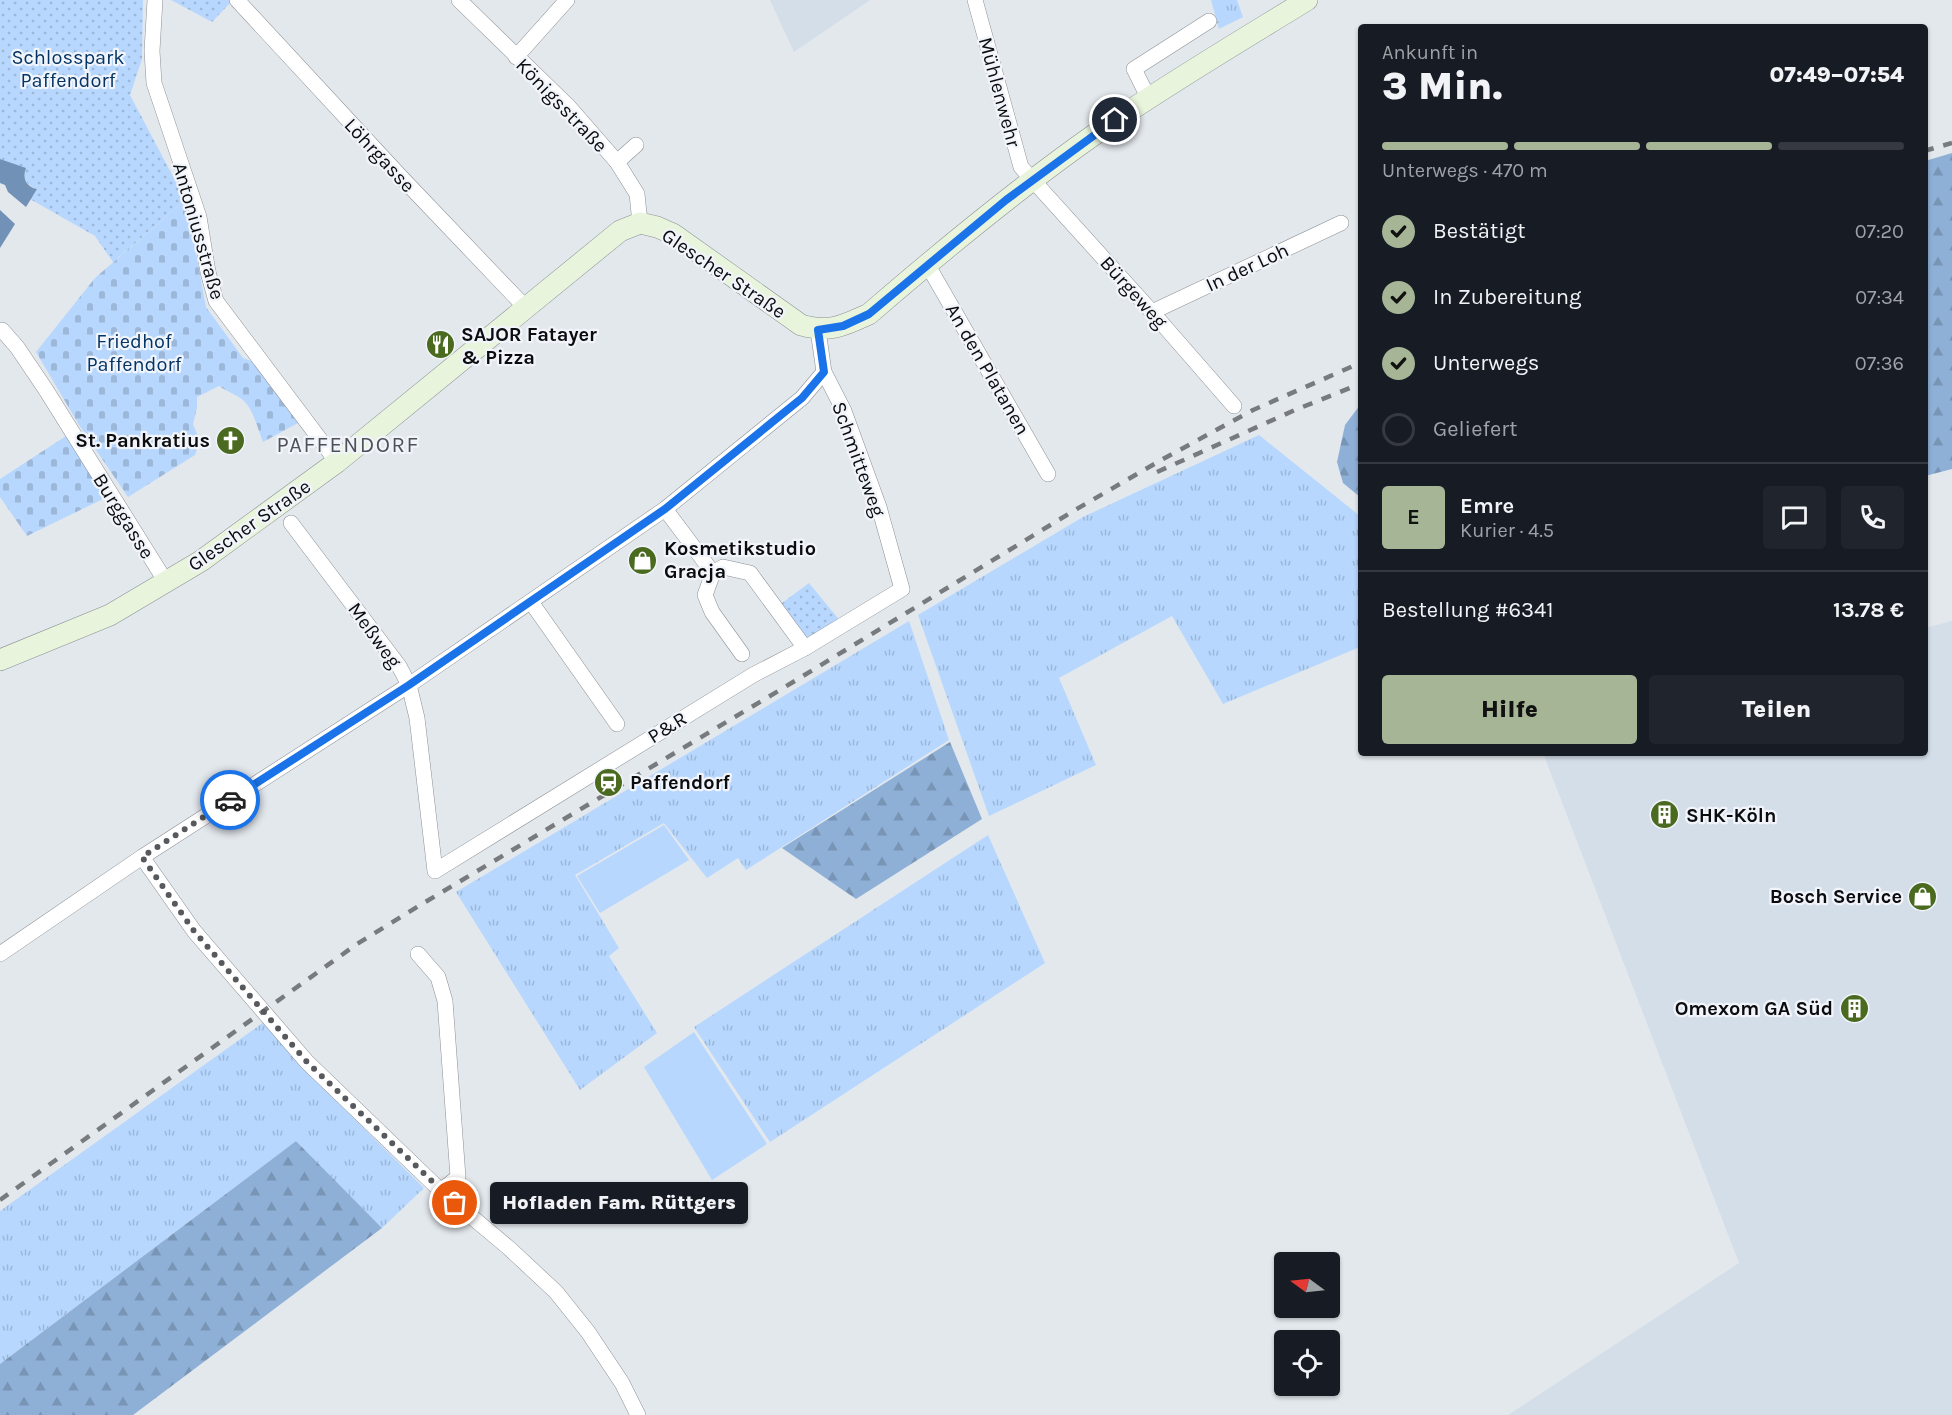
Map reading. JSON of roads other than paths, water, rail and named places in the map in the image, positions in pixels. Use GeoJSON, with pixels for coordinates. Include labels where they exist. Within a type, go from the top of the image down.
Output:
{"type":"FeatureCollection","features":[{"type":"Feature","properties":{"kind":"street","name":"Antoniusstraße"},"geometry":{"type":"LineString","coordinates":[[155,0],[153,83],[199,217],[208,272],[216,301],[337,462]]}},
{"type":"Feature","properties":{"kind":"street","name":"Löhrgasse"},"geometry":{"type":"LineString","coordinates":[[237,0],[525,308]]}},
{"type":"Feature","properties":{"kind":"street","name":"Königsstraße"},"geometry":{"type":"LineString","coordinates":[[459,0],[569,107],[617,162],[638,194],[640,223]]}},
{"type":"Feature","properties":{"kind":"street"},"geometry":{"type":"LineString","coordinates":[[516,57],[567,0]]}},
{"type":"Feature","properties":{"kind":"street","name":"Mühlenwehr"},"geometry":{"type":"LineString","coordinates":[[975,0],[1021,167],[1032,180]]}},
{"type":"Feature","properties":{"kind":"street"},"geometry":{"type":"LineString","coordinates":[[818,330],[843,326],[869,314],[1032,180],[1148,98],[1307,0]]}},
{"type":"Feature","properties":{"kind":"street"},"geometry":{"type":"LineString","coordinates":[[1148,98],[1134,69],[1209,21]]}},
{"type":"Feature","properties":{"kind":"street"},"geometry":{"type":"LineString","coordinates":[[617,162],[636,146]]}},
{"type":"Feature","properties":{"kind":"street","name":"Bürgeweg"},"geometry":{"type":"LineString","coordinates":[[1032,180],[1234,406]]}},
{"type":"Feature","properties":{"kind":"street","name":"Glescher Straße"},"geometry":{"type":"LineString","coordinates":[[0,660],[110,615],[201,561],[337,462],[621,231],[640,223],[673,234],[783,314],[801,325],[818,330]]}},
{"type":"Feature","properties":{"kind":"street","name":"In der Loh"},"geometry":{"type":"LineString","coordinates":[[1152,312],[1341,223]]}},
{"type":"Feature","properties":{"kind":"street","name":"An den Platanen"},"geometry":{"type":"LineString","coordinates":[[927,264],[1048,474]]}},
{"type":"Feature","properties":{"kind":"street","name":"Burggasse"},"geometry":{"type":"LineString","coordinates":[[2,330],[17,347],[46,390],[166,582]]}},
{"type":"Feature","properties":{"kind":"street","name":"Schmitteweg"},"geometry":{"type":"LineString","coordinates":[[818,330],[824,372],[844,411],[871,486],[902,589]]}},
{"type":"Feature","properties":{"kind":"street"},"geometry":{"type":"LineString","coordinates":[[0,954],[142,857],[409,685],[665,509],[802,398],[824,372]]}},
{"type":"Feature","properties":{"kind":"street"},"geometry":{"type":"LineString","coordinates":[[665,509],[713,573]]}},
{"type":"Feature","properties":{"kind":"street","name":"Meßweg"},"geometry":{"type":"LineString","coordinates":[[291,523],[395,659],[409,685],[417,718],[435,871]]}},
{"type":"Feature","properties":{"kind":"street"},"geometry":{"type":"LineString","coordinates":[[742,654],[712,612],[705,595],[713,573],[723,567],[750,573],[805,648]]}},
{"type":"Feature","properties":{"kind":"street","name":"P&R"},"geometry":{"type":"LineString","coordinates":[[435,871],[753,675],[805,648],[902,589]]}},
{"type":"Feature","properties":{"kind":"street"},"geometry":{"type":"LineString","coordinates":[[531,602],[617,724]]}},
{"type":"Feature","properties":{"kind":"street"},"geometry":{"type":"LineString","coordinates":[[142,857],[194,931],[307,1062],[441,1191],[510,1249],[556,1292],[588,1332],[622,1383],[638,1415]]}},
{"type":"Feature","properties":{"kind":"street"},"geometry":{"type":"LineString","coordinates":[[418,954],[438,977],[445,1001],[458,1178],[441,1191]]}},
{"type":"Feature","properties":{"kind":"railway"},"geometry":{"type":"LineString","coordinates":[[1928,150],[1952,143]]}},
{"type":"Feature","properties":{"kind":"railway"},"geometry":{"type":"LineString","coordinates":[[0,1200],[357,944],[1163,459],[1253,410],[1358,364]]}},
{"type":"Feature","properties":{"kind":"railway"},"geometry":{"type":"LineString","coordinates":[[1157,472],[1295,410],[1358,385]]}},
{"type":"Feature","properties":{"kind":"place","name":"SAJOR Fatayer & Pizza"},"geometry":{"type":"Point","coordinates":[440,345]}},
{"type":"Feature","properties":{"kind":"place","name":"St. Pankratius"},"geometry":{"type":"Point","coordinates":[231,440]}},
{"type":"Feature","properties":{"kind":"place","name":"Kosmetikstudio Gracja"},"geometry":{"type":"Point","coordinates":[643,560]}},
{"type":"Feature","properties":{"kind":"place","name":"Paffendorf"},"geometry":{"type":"Point","coordinates":[609,782]}},
{"type":"Feature","properties":{"kind":"place","name":"SHK-Köln"},"geometry":{"type":"Point","coordinates":[1665,815]}},
{"type":"Feature","properties":{"kind":"place","name":"Bosch Service"},"geometry":{"type":"Point","coordinates":[1923,896]}},
{"type":"Feature","properties":{"kind":"place","name":"Omexom GA Süd"},"geometry":{"type":"Point","coordinates":[1854,1008]}},
{"type":"Feature","properties":{"kind":"place","name":"Hofladen Fam. Rüttgers"},"geometry":{"type":"Point","coordinates":[455,1203]}},
{"type":"Feature","properties":{"kind":"district","name":"PAFFENDORF"},"geometry":{"type":"Point","coordinates":[348,444]}},
{"type":"Feature","properties":{"kind":"park label","name":"Schlosspark Paffendorf"},"geometry":{"type":"Point","coordinates":[68,68]}},
{"type":"Feature","properties":{"kind":"park label","name":"Friedhof Paffendorf"},"geometry":{"type":"Point","coordinates":[134,352]}}]}
